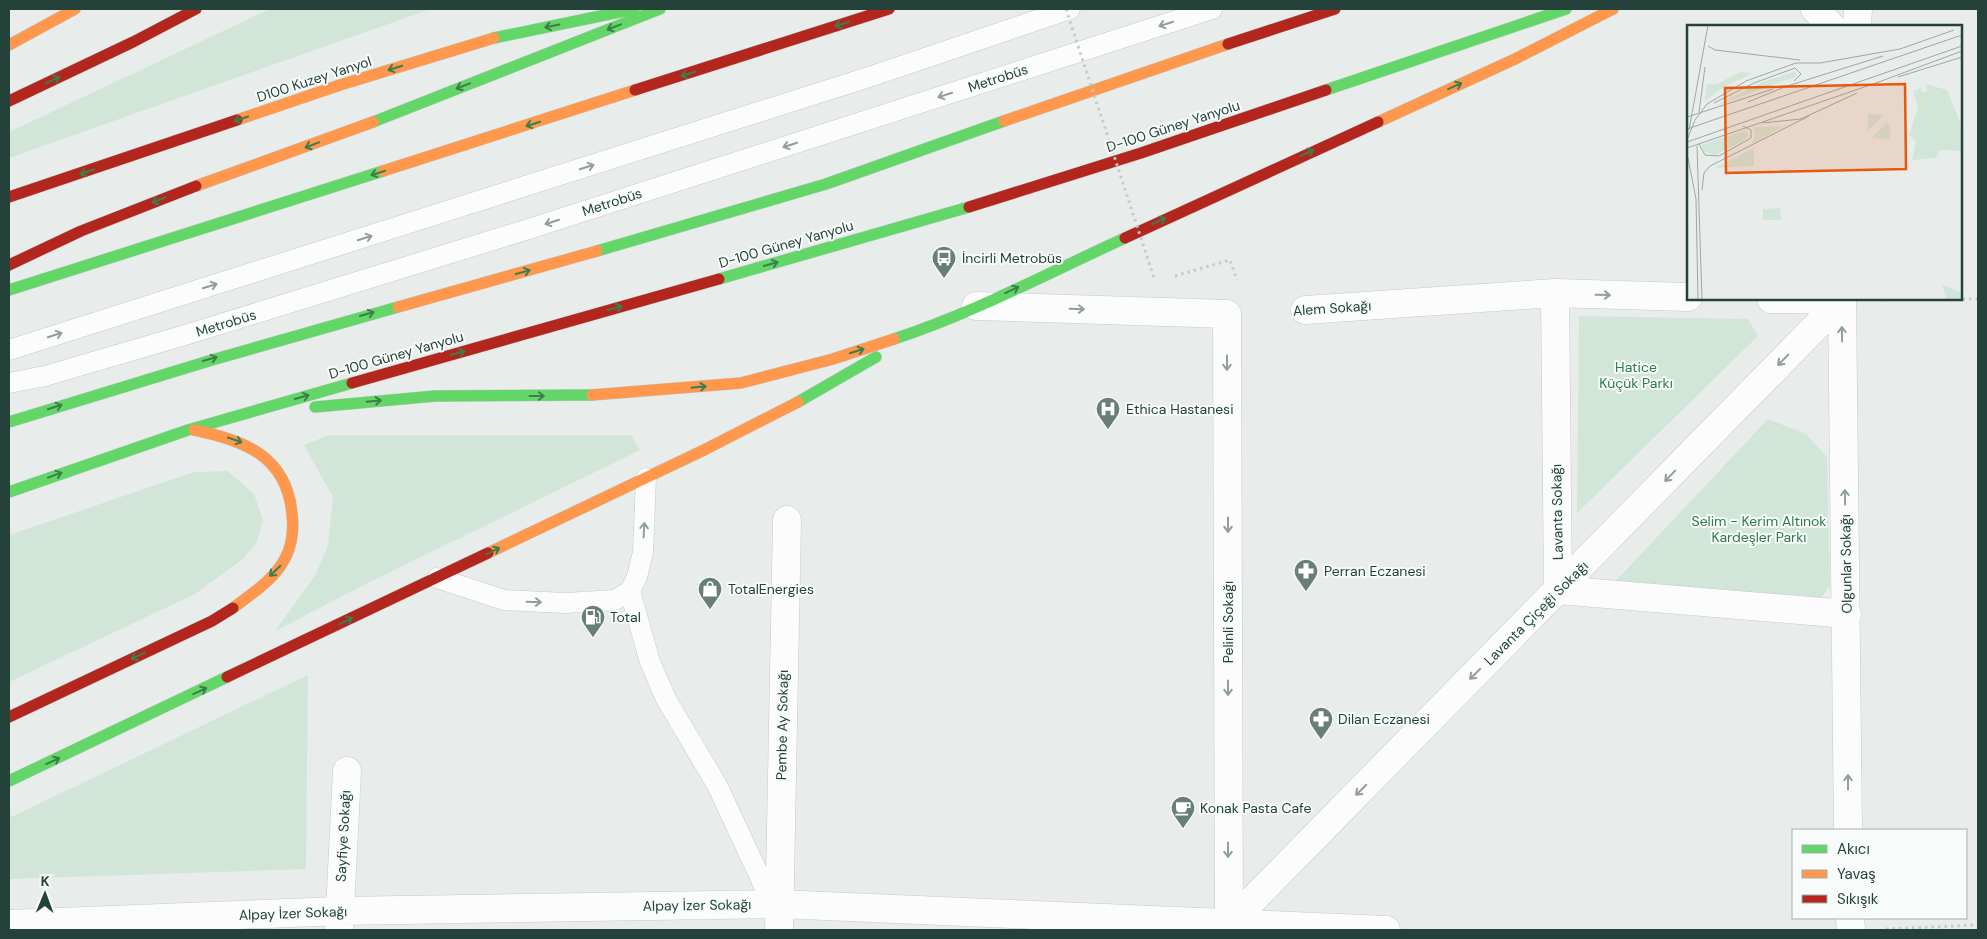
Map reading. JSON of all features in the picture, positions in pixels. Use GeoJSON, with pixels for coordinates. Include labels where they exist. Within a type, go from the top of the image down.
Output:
{"type":"FeatureCollection","features":[{"type":"Feature","properties":{"kind":"main road"},"geometry":{"type":"LineString","coordinates":[[9,45],[75,9]]}},
{"type":"Feature","properties":{"kind":"main road"},"geometry":{"type":"LineString","coordinates":[[9,101],[133,42],[196,9]]}},
{"type":"Feature","properties":{"kind":"main road","name":"D100 Kuzey Yanyol"},"geometry":{"type":"LineString","coordinates":[[9,198],[340,85],[477,42],[634,9]]}},
{"type":"Feature","properties":{"kind":"main road"},"geometry":{"type":"LineString","coordinates":[[9,265],[55,241],[166,197],[304,147],[660,9]]}},
{"type":"Feature","properties":{"kind":"main road"},"geometry":{"type":"LineString","coordinates":[[9,290],[889,9]]}},
{"type":"Feature","properties":{"kind":"main road"},"geometry":{"type":"LineString","coordinates":[[9,422],[148,378],[374,312],[587,255],[831,182],[1081,94],[1335,9]]}},
{"type":"Feature","properties":{"kind":"main road","name":"D-100 Güney Yanyolu"},"geometry":{"type":"LineString","coordinates":[[9,492],[188,430],[936,217],[1141,153],[1566,9]]}},
{"type":"Feature","properties":{"kind":"main road"},"geometry":{"type":"LineString","coordinates":[[188,430],[324,405],[436,396],[614,395],[741,382],[833,359],[919,331],[976,306],[1515,59],[1613,9]]}},
{"type":"Feature","properties":{"kind":"main road"},"geometry":{"type":"LineString","coordinates":[[9,781],[646,478],[823,389],[919,331]]}},
{"type":"Feature","properties":{"kind":"main road"},"geometry":{"type":"LineString","coordinates":[[9,717],[212,621],[240,604],[283,563],[293,533],[293,502],[281,474],[265,457],[246,443],[220,434],[188,430]]}},
{"type":"Feature","properties":{"kind":"street"},"geometry":{"type":"LineString","coordinates":[[1815,9],[1830,25]]}},
{"type":"Feature","properties":{"kind":"street"},"geometry":{"type":"LineString","coordinates":[[1857,25],[1858,9]]}},
{"type":"Feature","properties":{"kind":"street","name":"Alem Sokağı"},"geometry":{"type":"LineString","coordinates":[[1305,310],[1555,294],[1687,297]]}},
{"type":"Feature","properties":{"kind":"street","name":"Lavanta Sokağı"},"geometry":{"type":"LineString","coordinates":[[1555,294],[1558,590]]}},
{"type":"Feature","properties":{"kind":"street","name":"Lavanta Çiçeği Sokağı"},"geometry":{"type":"LineString","coordinates":[[1229,927],[1842,300]]}},
{"type":"Feature","properties":{"kind":"street","name":"Olgunlar Sokağı"},"geometry":{"type":"LineString","coordinates":[[1842,300],[1848,829]]}},
{"type":"Feature","properties":{"kind":"street","name":"Pelinli Sokağı"},"geometry":{"type":"LineString","coordinates":[[976,306],[1227,314],[1229,927]]}},
{"type":"Feature","properties":{"kind":"street","name":"Pembe Ay Sokağı"},"geometry":{"type":"LineString","coordinates":[[779,930],[778,904],[787,520]]}},
{"type":"Feature","properties":{"kind":"street"},"geometry":{"type":"LineString","coordinates":[[1558,590],[1847,614]]}},
{"type":"Feature","properties":{"kind":"street","name":"Sayfiye Sokağı"},"geometry":{"type":"LineString","coordinates":[[339,921],[347,771]]}},
{"type":"Feature","properties":{"kind":"street","name":"Alpay İzer Sokağı"},"geometry":{"type":"LineString","coordinates":[[9,924],[339,921],[778,904],[1229,927],[1386,930]]}},
{"type":"Feature","properties":{"kind":"lane"},"geometry":{"type":"LineString","coordinates":[[9,350],[868,77],[1068,9]]}},
{"type":"Feature","properties":{"kind":"lane","name":"Metrobüs"},"geometry":{"type":"LineString","coordinates":[[9,383],[45,376],[185,335],[532,228],[1212,9]]}},
{"type":"Feature","properties":{"kind":"lane"},"geometry":{"type":"LineString","coordinates":[[437,578],[504,600],[566,603],[616,600],[630,591],[637,577],[643,552],[646,478]]}},
{"type":"Feature","properties":{"kind":"lane"},"geometry":{"type":"LineString","coordinates":[[630,591],[650,662],[666,699],[717,785],[765,888],[778,904]]}},
{"type":"Feature","properties":{"kind":"path"},"geometry":{"type":"LineString","coordinates":[[1068,9],[1155,281],[1164,278]]}},
{"type":"Feature","properties":{"kind":"path"},"geometry":{"type":"LineString","coordinates":[[1174,276],[1230,260]]}},
{"type":"Feature","properties":{"kind":"path"},"geometry":{"type":"LineString","coordinates":[[1962,299],[1978,299]]}},
{"type":"Feature","properties":{"kind":"path"},"geometry":{"type":"LineString","coordinates":[[1851,930],[1978,925]]}},
{"type":"Feature","properties":{"kind":"green space"},"geometry":{"type":"Polygon","coordinates":[[[270,9],[431,9],[9,158],[9,132],[270,9]]]}},
{"type":"Feature","properties":{"kind":"green space","name":"Hatice Küçük Parkı"},"geometry":{"type":"Polygon","coordinates":[[[1579,316],[1748,319],[1758,336],[1577,513],[1579,316]]]}},
{"type":"Feature","properties":{"kind":"green space","name":"Selim - Kerim Altınok Kardeşler Parkı"},"geometry":{"type":"Polygon","coordinates":[[[1768,419],[1806,434],[1827,457],[1830,586],[1818,602],[1612,585],[1768,419]]]}},
{"type":"Feature","properties":{"kind":"green space"},"geometry":{"type":"Polygon","coordinates":[[[329,435],[631,435],[640,450],[368,583],[275,631],[316,574],[328,545],[333,497],[304,445],[329,435]]]}},
{"type":"Feature","properties":{"kind":"green space"},"geometry":{"type":"Polygon","coordinates":[[[228,471],[254,494],[263,520],[257,542],[243,559],[195,594],[9,682],[9,535],[194,472],[228,471]]]}},
{"type":"Feature","properties":{"kind":"green space"},"geometry":{"type":"Polygon","coordinates":[[[308,675],[306,869],[9,879],[9,818],[308,675]]]}},
{"type":"Feature","properties":{"kind":"traffic: fast"},"geometry":{"type":"LineString","coordinates":[[494,38],[634,9]]}},
{"type":"Feature","properties":{"kind":"traffic: fast"},"geometry":{"type":"LineString","coordinates":[[373,122],[660,9]]}},
{"type":"Feature","properties":{"kind":"traffic: fast"},"geometry":{"type":"LineString","coordinates":[[1326,90],[1566,9]]}},
{"type":"Feature","properties":{"kind":"traffic: fast"},"geometry":{"type":"LineString","coordinates":[[597,251],[826,184],[1004,121]]}},
{"type":"Feature","properties":{"kind":"traffic: fast"},"geometry":{"type":"LineString","coordinates":[[9,290],[383,171]]}},
{"type":"Feature","properties":{"kind":"traffic: fast"},"geometry":{"type":"LineString","coordinates":[[719,279],[969,207]]}},
{"type":"Feature","properties":{"kind":"traffic: fast"},"geometry":{"type":"LineString","coordinates":[[894,339],[982,305],[1125,238]]}},
{"type":"Feature","properties":{"kind":"traffic: fast"},"geometry":{"type":"LineString","coordinates":[[9,422],[212,360],[398,307]]}},
{"type":"Feature","properties":{"kind":"traffic: fast"},"geometry":{"type":"LineString","coordinates":[[798,402],[876,357]]}},
{"type":"Feature","properties":{"kind":"traffic: fast"},"geometry":{"type":"LineString","coordinates":[[9,492],[188,430],[352,383]]}},
{"type":"Feature","properties":{"kind":"traffic: fast"},"geometry":{"type":"LineString","coordinates":[[315,407],[435,396],[592,395]]}},
{"type":"Feature","properties":{"kind":"traffic: fast"},"geometry":{"type":"LineString","coordinates":[[9,781],[227,677]]}},
{"type":"Feature","properties":{"kind":"traffic: slow"},"geometry":{"type":"LineString","coordinates":[[9,45],[75,9]]}},
{"type":"Feature","properties":{"kind":"traffic: slow"},"geometry":{"type":"LineString","coordinates":[[1378,122],[1515,59],[1613,9]]}},
{"type":"Feature","properties":{"kind":"traffic: slow"},"geometry":{"type":"LineString","coordinates":[[237,120],[340,85],[494,38]]}},
{"type":"Feature","properties":{"kind":"traffic: slow"},"geometry":{"type":"LineString","coordinates":[[1004,121],[1228,44]]}},
{"type":"Feature","properties":{"kind":"traffic: slow"},"geometry":{"type":"LineString","coordinates":[[383,171],[635,90]]}},
{"type":"Feature","properties":{"kind":"traffic: slow"},"geometry":{"type":"LineString","coordinates":[[196,186],[373,122]]}},
{"type":"Feature","properties":{"kind":"traffic: slow"},"geometry":{"type":"LineString","coordinates":[[398,307],[597,251]]}},
{"type":"Feature","properties":{"kind":"traffic: slow"},"geometry":{"type":"LineString","coordinates":[[592,395],[741,383],[833,359],[894,339]]}},
{"type":"Feature","properties":{"kind":"traffic: slow"},"geometry":{"type":"LineString","coordinates":[[488,553],[702,451],[798,402]]}},
{"type":"Feature","properties":{"kind":"traffic: slow"},"geometry":{"type":"LineString","coordinates":[[194,430],[230,439],[260,454],[282,478],[288,494],[293,526],[292,538],[286,557],[267,581],[233,608]]}},
{"type":"Feature","properties":{"kind":"traffic: jam"},"geometry":{"type":"LineString","coordinates":[[9,101],[133,42],[196,9]]}},
{"type":"Feature","properties":{"kind":"traffic: jam"},"geometry":{"type":"LineString","coordinates":[[635,90],[889,9]]}},
{"type":"Feature","properties":{"kind":"traffic: jam"},"geometry":{"type":"LineString","coordinates":[[1228,44],[1335,9]]}},
{"type":"Feature","properties":{"kind":"traffic: jam"},"geometry":{"type":"LineString","coordinates":[[969,207],[1141,153],[1326,90]]}},
{"type":"Feature","properties":{"kind":"traffic: jam"},"geometry":{"type":"LineString","coordinates":[[9,197],[237,120]]}},
{"type":"Feature","properties":{"kind":"traffic: jam"},"geometry":{"type":"LineString","coordinates":[[1125,238],[1378,122]]}},
{"type":"Feature","properties":{"kind":"traffic: jam"},"geometry":{"type":"LineString","coordinates":[[9,265],[81,231],[196,186]]}},
{"type":"Feature","properties":{"kind":"traffic: jam"},"geometry":{"type":"LineString","coordinates":[[352,383],[719,279]]}},
{"type":"Feature","properties":{"kind":"traffic: jam"},"geometry":{"type":"LineString","coordinates":[[227,677],[488,553]]}},
{"type":"Feature","properties":{"kind":"traffic: jam"},"geometry":{"type":"LineString","coordinates":[[9,717],[212,621],[233,608]]}},
{"type":"Feature","properties":{"kind":"place","name":"İncirli Metrobüs"},"geometry":{"type":"Point","coordinates":[944,279]}},
{"type":"Feature","properties":{"kind":"place","name":"Ethica Hastanesi"},"geometry":{"type":"Point","coordinates":[1108,430]}},
{"type":"Feature","properties":{"kind":"place","name":"Perran Eczanesi"},"geometry":{"type":"Point","coordinates":[1306,592]}},
{"type":"Feature","properties":{"kind":"place","name":"TotalEnergies"},"geometry":{"type":"Point","coordinates":[710,610]}},
{"type":"Feature","properties":{"kind":"place","name":"Total"},"geometry":{"type":"Point","coordinates":[593,638]}},
{"type":"Feature","properties":{"kind":"place","name":"Dilan Eczanesi"},"geometry":{"type":"Point","coordinates":[1321,740]}},
{"type":"Feature","properties":{"kind":"place","name":"Konak Pasta Cafe"},"geometry":{"type":"Point","coordinates":[1183,829]}}]}
